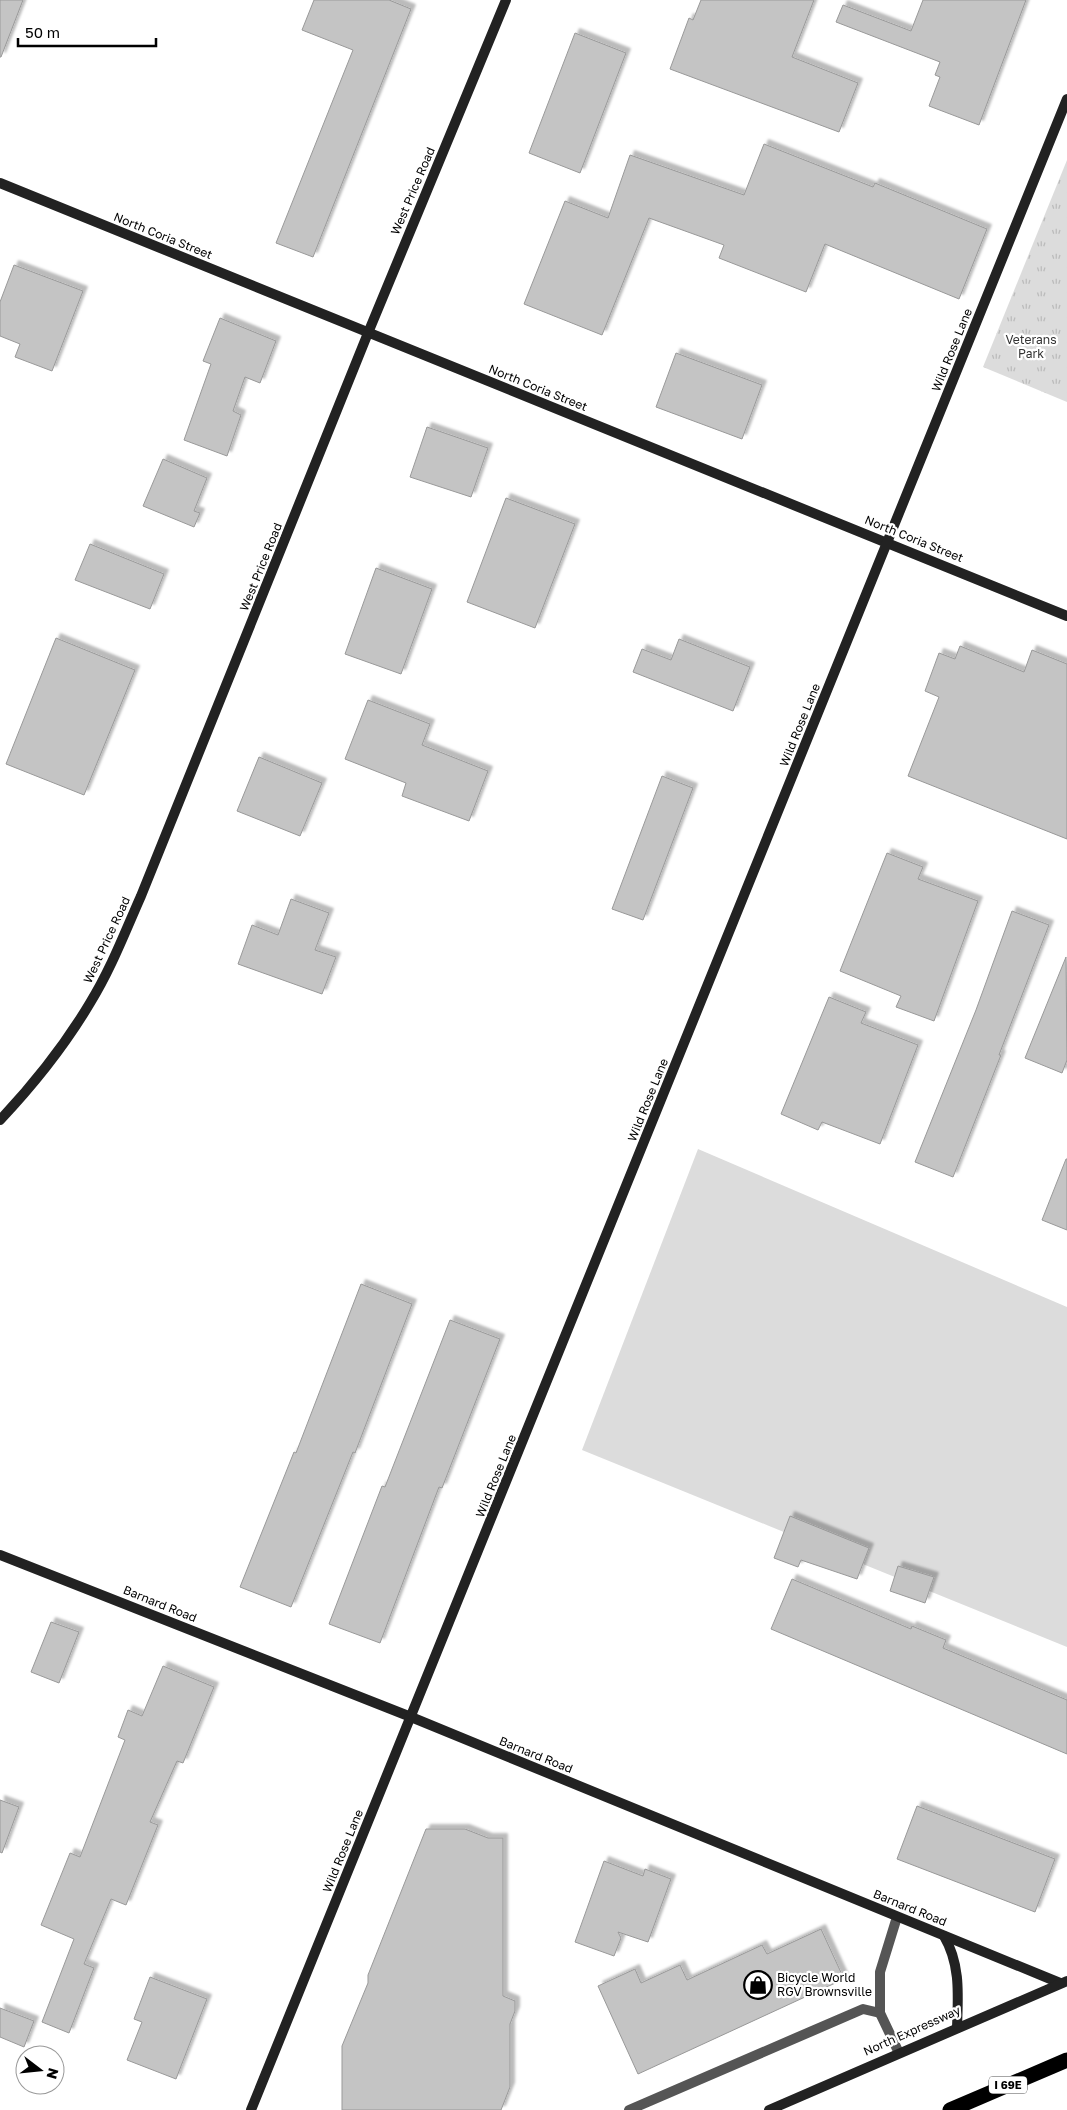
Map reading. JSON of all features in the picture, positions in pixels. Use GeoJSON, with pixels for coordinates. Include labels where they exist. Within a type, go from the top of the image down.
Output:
{"type":"FeatureCollection","features":[{"type":"Feature","properties":{"kind":"highway","name":"I 69E"},"geometry":{"type":"LineString","coordinates":[[950,2110],[1067,2060]]}},
{"type":"Feature","properties":{"kind":"street","name":"West Price Road"},"geometry":{"type":"LineString","coordinates":[[0,1120],[21,1098],[69,1036],[91,1002],[110,965],[141,896],[368,333],[506,0]]}},
{"type":"Feature","properties":{"kind":"street","name":"Wild Rose Lane"},"geometry":{"type":"LineString","coordinates":[[250,2110],[1067,99]]}},
{"type":"Feature","properties":{"kind":"street","name":"North Coria Street"},"geometry":{"type":"LineString","coordinates":[[0,183],[1067,616]]}},
{"type":"Feature","properties":{"kind":"street","name":"Barnard Road"},"geometry":{"type":"LineString","coordinates":[[0,1554],[411,1717],[944,1936],[1063,1982]]}},
{"type":"Feature","properties":{"kind":"street"},"geometry":{"type":"LineString","coordinates":[[897,1916],[880,1972],[880,2013],[899,2053]]}},
{"type":"Feature","properties":{"kind":"street"},"geometry":{"type":"LineString","coordinates":[[944,1936],[952,1950],[958,1984],[957,2028]]}},
{"type":"Feature","properties":{"kind":"street","name":"North Expressway"},"geometry":{"type":"LineString","coordinates":[[769,2110],[1063,1982]]}},
{"type":"Feature","properties":{"kind":"street"},"geometry":{"type":"LineString","coordinates":[[629,2110],[863,2009],[880,2013]]}},
{"type":"Feature","properties":{"kind":"green space","name":"Veterans Park"},"geometry":{"type":"Polygon","coordinates":[[[1067,160],[1067,402],[983,367],[1067,160]]]}},
{"type":"Feature","properties":{"kind":"green space"},"geometry":{"type":"Polygon","coordinates":[[[698,1149],[1067,1307],[1067,1647],[582,1450],[698,1149]]]}},
{"type":"Feature","properties":{"kind":"building"},"geometry":{"type":"Polygon","coordinates":[[[0,0],[23,0],[1,57],[0,57],[0,0]]]}},
{"type":"Feature","properties":{"kind":"building"},"geometry":{"type":"Polygon","coordinates":[[[314,0],[389,0],[411,9],[313,257],[276,243],[353,50],[302,30],[314,0]]]}},
{"type":"Feature","properties":{"kind":"building"},"geometry":{"type":"Polygon","coordinates":[[[701,0],[814,0],[792,57],[858,83],[839,132],[670,69],[689,18],[693,20],[701,0]]]}},
{"type":"Feature","properties":{"kind":"building"},"geometry":{"type":"Polygon","coordinates":[[[923,0],[1026,0],[979,125],[929,106],[940,77],[935,75],[940,62],[836,22],[843,5],[911,31],[923,0]]]}},
{"type":"Feature","properties":{"kind":"building"},"geometry":{"type":"Polygon","coordinates":[[[575,33],[626,53],[580,173],[529,153],[575,33]]]}},
{"type":"Feature","properties":{"kind":"building"},"geometry":{"type":"Polygon","coordinates":[[[764,144],[873,187],[875,183],[987,229],[959,299],[825,244],[806,292],[719,258],[724,245],[649,218],[602,335],[524,304],[565,201],[608,218],[630,155],[744,195],[764,144]]]}},
{"type":"Feature","properties":{"kind":"building"},"geometry":{"type":"Polygon","coordinates":[[[14,265],[83,291],[52,371],[15,357],[20,344],[0,336],[0,302],[14,265]]]}},
{"type":"Feature","properties":{"kind":"building"},"geometry":{"type":"Polygon","coordinates":[[[220,318],[276,341],[260,383],[245,377],[233,411],[241,415],[227,456],[184,440],[211,364],[203,361],[220,318]]]}},
{"type":"Feature","properties":{"kind":"building"},"geometry":{"type":"Polygon","coordinates":[[[676,353],[762,385],[742,439],[656,407],[676,353]]]}},
{"type":"Feature","properties":{"kind":"building"},"geometry":{"type":"Polygon","coordinates":[[[427,427],[488,448],[471,497],[410,477],[427,427]]]}},
{"type":"Feature","properties":{"kind":"building"},"geometry":{"type":"Polygon","coordinates":[[[163,459],[207,478],[194,511],[200,513],[194,527],[143,506],[163,459]]]}},
{"type":"Feature","properties":{"kind":"building"},"geometry":{"type":"Polygon","coordinates":[[[506,498],[575,524],[535,628],[467,602],[506,498]]]}},
{"type":"Feature","properties":{"kind":"building"},"geometry":{"type":"Polygon","coordinates":[[[90,544],[164,574],[150,609],[75,580],[90,544]]]}},
{"type":"Feature","properties":{"kind":"building"},"geometry":{"type":"Polygon","coordinates":[[[376,568],[432,589],[401,674],[345,654],[376,568]]]}},
{"type":"Feature","properties":{"kind":"building"},"geometry":{"type":"Polygon","coordinates":[[[56,638],[135,670],[84,795],[6,764],[56,638]]]}},
{"type":"Feature","properties":{"kind":"building"},"geometry":{"type":"Polygon","coordinates":[[[679,639],[750,667],[733,711],[633,672],[642,649],[671,660],[679,639]]]}},
{"type":"Feature","properties":{"kind":"building"},"geometry":{"type":"Polygon","coordinates":[[[960,646],[1024,672],[1032,650],[1067,664],[1067,839],[908,776],[939,697],[925,691],[939,653],[955,659],[960,646]]]}},
{"type":"Feature","properties":{"kind":"building"},"geometry":{"type":"Polygon","coordinates":[[[368,700],[430,724],[422,745],[488,771],[469,821],[402,796],[406,783],[345,759],[368,700]]]}},
{"type":"Feature","properties":{"kind":"building"},"geometry":{"type":"Polygon","coordinates":[[[259,757],[322,783],[300,836],[237,811],[259,757]]]}},
{"type":"Feature","properties":{"kind":"building"},"geometry":{"type":"Polygon","coordinates":[[[662,776],[693,788],[643,920],[612,909],[662,776]]]}},
{"type":"Feature","properties":{"kind":"building"},"geometry":{"type":"Polygon","coordinates":[[[887,853],[923,867],[918,879],[978,901],[934,1021],[896,1007],[901,996],[840,971],[887,853]]]}},
{"type":"Feature","properties":{"kind":"building"},"geometry":{"type":"Polygon","coordinates":[[[291,899],[329,913],[315,950],[336,957],[322,994],[238,964],[252,925],[278,935],[291,899]]]}},
{"type":"Feature","properties":{"kind":"building"},"geometry":{"type":"Polygon","coordinates":[[[1012,911],[1049,925],[953,1177],[915,1162],[976,1010],[1012,911]]]}},
{"type":"Feature","properties":{"kind":"building"},"geometry":{"type":"Polygon","coordinates":[[[1066,957],[1067,1060],[1062,1073],[1025,1058],[1066,957]]]}},
{"type":"Feature","properties":{"kind":"building"},"geometry":{"type":"Polygon","coordinates":[[[829,997],[866,1012],[861,1023],[918,1045],[880,1144],[822,1122],[818,1130],[781,1114],[829,997]]]}},
{"type":"Feature","properties":{"kind":"building"},"geometry":{"type":"Polygon","coordinates":[[[1067,1159],[1067,1230],[1042,1220],[1067,1159]]]}},
{"type":"Feature","properties":{"kind":"building"},"geometry":{"type":"Polygon","coordinates":[[[361,1284],[412,1304],[355,1453],[353,1452],[291,1607],[240,1587],[294,1452],[296,1453],[361,1284]]]}},
{"type":"Feature","properties":{"kind":"building"},"geometry":{"type":"Polygon","coordinates":[[[450,1320],[500,1339],[442,1488],[439,1487],[380,1643],[329,1624],[382,1486],[385,1487],[450,1320]]]}},
{"type":"Feature","properties":{"kind":"building"},"geometry":{"type":"Polygon","coordinates":[[[790,1516],[869,1548],[857,1579],[801,1560],[798,1567],[774,1558],[790,1516]]]}},
{"type":"Feature","properties":{"kind":"building"},"geometry":{"type":"Polygon","coordinates":[[[898,1566],[934,1577],[925,1603],[890,1591],[898,1566]]]}},
{"type":"Feature","properties":{"kind":"building"},"geometry":{"type":"Polygon","coordinates":[[[792,1579],[911,1629],[912,1626],[946,1640],[943,1648],[1067,1700],[1067,1754],[771,1629],[792,1579]]]}},
{"type":"Feature","properties":{"kind":"building"},"geometry":{"type":"Polygon","coordinates":[[[51,1622],[79,1632],[59,1683],[31,1672],[51,1622]]]}},
{"type":"Feature","properties":{"kind":"building"},"geometry":{"type":"Polygon","coordinates":[[[163,1666],[214,1687],[183,1763],[177,1761],[150,1822],[158,1825],[126,1905],[111,1899],[84,1964],[94,1968],[69,2033],[42,2022],[74,1939],[41,1925],[70,1853],[80,1857],[125,1740],[118,1737],[128,1710],[142,1716],[163,1666]]]}},
{"type":"Feature","properties":{"kind":"building"},"geometry":{"type":"Polygon","coordinates":[[[0,1800],[19,1807],[2,1853],[0,1852],[0,1800]]]}},
{"type":"Feature","properties":{"kind":"building"},"geometry":{"type":"Polygon","coordinates":[[[917,1806],[1055,1859],[1035,1912],[897,1859],[917,1806]]]}},
{"type":"Feature","properties":{"kind":"building"},"geometry":{"type":"Polygon","coordinates":[[[426,1829],[465,1829],[488,1838],[503,1838],[503,1996],[515,2001],[515,2011],[510,2024],[510,2087],[501,2110],[342,2110],[342,2046],[368,1983],[368,1975],[426,1829]]]}},
{"type":"Feature","properties":{"kind":"building"},"geometry":{"type":"Polygon","coordinates":[[[604,1861],[643,1876],[645,1869],[671,1879],[648,1942],[618,1932],[621,1938],[614,1956],[575,1942],[604,1861]]]}},
{"type":"Feature","properties":{"kind":"building"},"geometry":{"type":"Polygon","coordinates":[[[821,1929],[844,1979],[638,2074],[598,1986],[635,1969],[641,1983],[680,1965],[687,1980],[762,1945],[767,1954],[821,1929]]]}},
{"type":"Feature","properties":{"kind":"building"},"geometry":{"type":"Polygon","coordinates":[[[150,1977],[207,1999],[176,2079],[127,2060],[142,2022],[134,2019],[150,1977]]]}},
{"type":"Feature","properties":{"kind":"building"},"geometry":{"type":"Polygon","coordinates":[[[0,2008],[34,2021],[25,2045],[19,2045],[0,2037],[0,2008]]]}},
{"type":"Feature","properties":{"kind":"place","name":"Bicycle World RGV Brownsville"},"geometry":{"type":"Point","coordinates":[758,1985]}}]}
